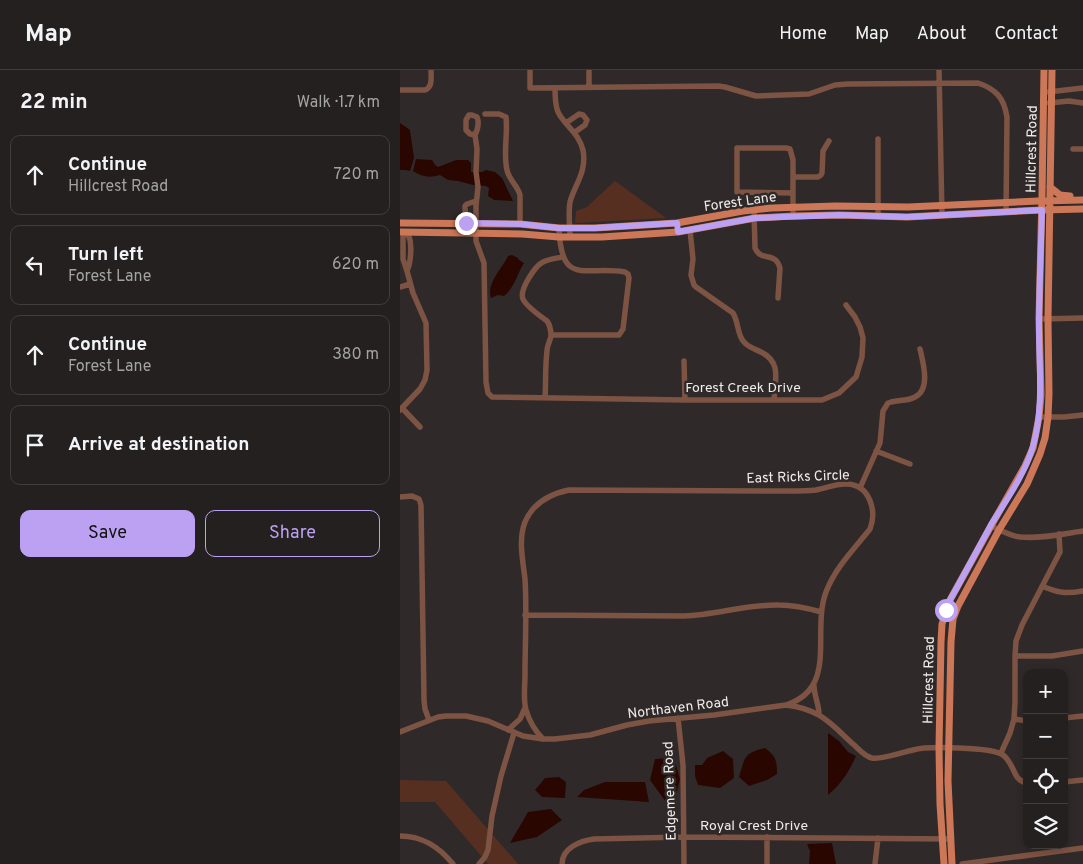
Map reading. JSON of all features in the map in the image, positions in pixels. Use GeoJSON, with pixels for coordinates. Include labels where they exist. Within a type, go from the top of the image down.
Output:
{"type":"FeatureCollection","features":[{"type":"Feature","properties":{"kind":"main road","name":"Hillcrest Road"},"geometry":{"type":"LineString","coordinates":[[1044,70],[1048,92]]}},
{"type":"Feature","properties":{"kind":"main road","name":"Hillcrest Road"},"geometry":{"type":"LineString","coordinates":[[952,864],[948,797],[950,642],[953,619],[958,606],[999,530],[1033,472],[1045,438],[1048,417],[1050,187],[1048,92],[1052,70]]}},
{"type":"Feature","properties":{"kind":"main road","name":"Hillcrest Road"},"geometry":{"type":"LineString","coordinates":[[944,864],[939,748],[942,624],[950,600],[1025,466],[1033,448],[1040,417],[1039,319],[1042,201],[1048,103]]}},
{"type":"Feature","properties":{"kind":"main road"},"geometry":{"type":"LineString","coordinates":[[1050,187],[1060,195],[1083,198]]}},
{"type":"Feature","properties":{"kind":"main road","name":"Forest Lane"},"geometry":{"type":"LineString","coordinates":[[404,223],[520,224],[559,228],[570,224],[604,228],[677,223],[754,210],[793,207],[942,206],[1083,198]]}},
{"type":"Feature","properties":{"kind":"main road","name":"Forest Lane"},"geometry":{"type":"LineString","coordinates":[[404,232],[522,234],[570,238],[602,237],[678,232],[755,218],[840,215],[907,217],[1083,209]]}},
{"type":"Feature","properties":{"kind":"main road"},"geometry":{"type":"LineString","coordinates":[[404,223],[404,232]]}},
{"type":"Feature","properties":{"kind":"main road"},"geometry":{"type":"LineString","coordinates":[[677,223],[678,232]]}},
{"type":"Feature","properties":{"kind":"street"},"geometry":{"type":"LineString","coordinates":[[400,90],[428,89],[431,70]]}},
{"type":"Feature","properties":{"kind":"street"},"geometry":{"type":"LineString","coordinates":[[530,70],[530,88],[718,86],[756,96],[809,94],[835,85],[848,84],[978,83],[994,91],[999,96],[1006,110],[1006,212]]}},
{"type":"Feature","properties":{"kind":"street"},"geometry":{"type":"LineString","coordinates":[[589,70],[589,88]]}},
{"type":"Feature","properties":{"kind":"street"},"geometry":{"type":"LineString","coordinates":[[939,70],[942,215]]}},
{"type":"Feature","properties":{"kind":"street"},"geometry":{"type":"LineString","coordinates":[[555,88],[556,107],[566,123],[575,132],[583,148],[583,171],[570,205],[570,238]]}},
{"type":"Feature","properties":{"kind":"street"},"geometry":{"type":"LineString","coordinates":[[1048,92],[1083,88]]}},
{"type":"Feature","properties":{"kind":"street"},"geometry":{"type":"LineString","coordinates":[[1048,103],[1083,102]]}},
{"type":"Feature","properties":{"kind":"street"},"geometry":{"type":"LineString","coordinates":[[485,114],[500,114],[506,117],[507,170],[520,195],[520,224]]}},
{"type":"Feature","properties":{"kind":"street"},"geometry":{"type":"LineString","coordinates":[[566,123],[578,114],[583,115],[587,120],[585,126],[575,132]]}},
{"type":"Feature","properties":{"kind":"street"},"geometry":{"type":"LineString","coordinates":[[475,134],[478,187],[476,233]]}},
{"type":"Feature","properties":{"kind":"street"},"geometry":{"type":"LineString","coordinates":[[878,139],[878,216]]}},
{"type":"Feature","properties":{"kind":"street"},"geometry":{"type":"LineString","coordinates":[[793,177],[821,175],[823,151],[829,141]]}},
{"type":"Feature","properties":{"kind":"street"},"geometry":{"type":"LineString","coordinates":[[793,193],[737,192],[737,148],[790,149],[793,157],[793,177],[793,193],[793,216]]}},
{"type":"Feature","properties":{"kind":"street"},"geometry":{"type":"LineString","coordinates":[[1073,149],[1083,149]]}},
{"type":"Feature","properties":{"kind":"street"},"geometry":{"type":"LineString","coordinates":[[466,233],[465,206],[476,201]]}},
{"type":"Feature","properties":{"kind":"street"},"geometry":{"type":"LineString","coordinates":[[754,210],[755,248],[760,255],[775,258],[779,263],[778,298]]}},
{"type":"Feature","properties":{"kind":"street"},"geometry":{"type":"LineString","coordinates":[[551,336],[618,335],[623,330],[629,278],[625,272],[584,272],[576,270],[563,257],[559,228]]}},
{"type":"Feature","properties":{"kind":"street"},"geometry":{"type":"LineString","coordinates":[[690,230],[693,259],[691,274],[694,285],[732,313],[744,343],[771,359],[776,370],[774,400]]}},
{"type":"Feature","properties":{"kind":"street"},"geometry":{"type":"LineString","coordinates":[[404,232],[410,237],[410,264],[407,271],[410,284],[426,323],[427,370],[422,386],[401,409],[420,427]]}},
{"type":"Feature","properties":{"kind":"street","name":"Forest Creek Drive"},"geometry":{"type":"LineString","coordinates":[[476,233],[477,244],[484,263],[486,382],[488,393],[494,397],[822,400],[839,393],[856,377],[862,358],[863,338],[860,326],[856,317],[846,305]]}},
{"type":"Feature","properties":{"kind":"street"},"geometry":{"type":"LineString","coordinates":[[545,398],[546,356],[551,336],[549,324],[525,302],[522,291],[540,264],[563,257]]}},
{"type":"Feature","properties":{"kind":"street"},"geometry":{"type":"LineString","coordinates":[[401,287],[410,284]]}},
{"type":"Feature","properties":{"kind":"street"},"geometry":{"type":"LineString","coordinates":[[1039,319],[1083,318]]}},
{"type":"Feature","properties":{"kind":"street"},"geometry":{"type":"LineString","coordinates":[[860,488],[880,442],[882,415],[885,407],[891,402],[916,397],[922,389],[924,368],[920,349]]}},
{"type":"Feature","properties":{"kind":"street"},"geometry":{"type":"LineString","coordinates":[[684,361],[685,400]]}},
{"type":"Feature","properties":{"kind":"street"},"geometry":{"type":"LineString","coordinates":[[1040,417],[1083,415]]}},
{"type":"Feature","properties":{"kind":"street"},"geometry":{"type":"LineString","coordinates":[[876,451],[910,464]]}},
{"type":"Feature","properties":{"kind":"street","name":"East Ricks Circle"},"geometry":{"type":"LineString","coordinates":[[525,708],[525,580],[522,534],[529,514],[536,506],[557,493],[580,489],[805,491],[850,484],[860,488],[870,500],[874,516],[870,529],[838,568],[825,594],[821,612],[820,658],[814,685],[814,695],[819,714]]}},
{"type":"Feature","properties":{"kind":"street"},"geometry":{"type":"LineString","coordinates":[[400,497],[414,496],[421,505],[424,700],[429,720]]}},
{"type":"Feature","properties":{"kind":"street"},"geometry":{"type":"LineString","coordinates":[[991,526],[1019,537],[1040,537],[1083,531]]}},
{"type":"Feature","properties":{"kind":"street"},"geometry":{"type":"LineString","coordinates":[[1023,782],[1017,777],[1008,760],[1001,753],[1014,719],[1016,702],[1015,656],[1019,632],[1060,552],[1059,534]]}},
{"type":"Feature","properties":{"kind":"street"},"geometry":{"type":"LineString","coordinates":[[1042,586],[1054,591],[1067,593],[1083,591]]}},
{"type":"Feature","properties":{"kind":"street"},"geometry":{"type":"LineString","coordinates":[[525,615],[684,616],[780,604],[821,612]]}},
{"type":"Feature","properties":{"kind":"street"},"geometry":{"type":"LineString","coordinates":[[1015,656],[1052,656],[1083,652]]}},
{"type":"Feature","properties":{"kind":"street"},"geometry":{"type":"LineString","coordinates":[[786,705],[801,699],[814,685]]}},
{"type":"Feature","properties":{"kind":"street","name":"Northaven Road"},"geometry":{"type":"LineString","coordinates":[[400,732],[429,720],[446,716],[466,716],[488,721],[523,736],[566,738],[590,735],[637,723],[786,705],[796,706],[819,714],[862,752],[872,758],[922,748],[988,750],[1001,753]]}},
{"type":"Feature","properties":{"kind":"street"},"geometry":{"type":"LineString","coordinates":[[508,730],[520,719],[525,708]]}},
{"type":"Feature","properties":{"kind":"street"},"geometry":{"type":"LineString","coordinates":[[525,708],[533,727],[543,738]]}},
{"type":"Feature","properties":{"kind":"street"},"geometry":{"type":"LineString","coordinates":[[1068,718],[1083,716]]}},
{"type":"Feature","properties":{"kind":"street","name":"Edgemere Road"},"geometry":{"type":"LineString","coordinates":[[678,718],[683,765],[684,864]]}},
{"type":"Feature","properties":{"kind":"street"},"geometry":{"type":"LineString","coordinates":[[1014,719],[1023,720]]}},
{"type":"Feature","properties":{"kind":"street"},"geometry":{"type":"LineString","coordinates":[[478,864],[485,857],[488,850],[492,816],[501,776],[514,733]]}},
{"type":"Feature","properties":{"kind":"street"},"geometry":{"type":"LineString","coordinates":[[1068,782],[1083,780]]}},
{"type":"Feature","properties":{"kind":"street"},"geometry":{"type":"LineString","coordinates":[[400,836],[427,842],[441,850],[453,864]]}},
{"type":"Feature","properties":{"kind":"street","name":"Royal Crest Drive"},"geometry":{"type":"LineString","coordinates":[[562,864],[563,856],[566,852],[574,845],[588,839],[684,837],[950,839]]}},
{"type":"Feature","properties":{"kind":"street"},"geometry":{"type":"LineString","coordinates":[[767,837],[767,864]]}},
{"type":"Feature","properties":{"kind":"street"},"geometry":{"type":"LineString","coordinates":[[875,864],[878,838]]}},
{"type":"Feature","properties":{"kind":"street"},"geometry":{"type":"LineString","coordinates":[[962,864],[1083,848]]}},
{"type":"Feature","properties":{"kind":"shaded area"},"geometry":{"type":"Polygon","coordinates":[[[400,123],[410,130],[414,158],[410,171],[400,170],[400,123]]]}},
{"type":"Feature","properties":{"kind":"shaded area"},"geometry":{"type":"Polygon","coordinates":[[[416,159],[432,160],[438,167],[456,160],[468,160],[471,163],[471,172],[486,170],[495,172],[502,178],[513,201],[494,200],[488,196],[489,188],[486,186],[448,180],[440,175],[429,177],[419,175],[413,171],[416,159]]]}},
{"type":"Feature","properties":{"kind":"shaded area"},"geometry":{"type":"Polygon","coordinates":[[[615,181],[666,218],[575,223],[576,211],[587,207],[615,181]]]}},
{"type":"Feature","properties":{"kind":"shaded area"},"geometry":{"type":"Polygon","coordinates":[[[512,255],[524,263],[508,292],[504,296],[498,295],[491,298],[490,292],[493,282],[508,256],[512,255]]]}},
{"type":"Feature","properties":{"kind":"shaded area"},"geometry":{"type":"Polygon","coordinates":[[[828,733],[839,741],[848,752],[856,756],[837,787],[828,795],[828,733]]]}},
{"type":"Feature","properties":{"kind":"shaded area"},"geometry":{"type":"Polygon","coordinates":[[[765,748],[775,759],[777,774],[767,780],[749,786],[739,777],[744,760],[749,754],[765,748]]]}},
{"type":"Feature","properties":{"kind":"shaded area"},"geometry":{"type":"Polygon","coordinates":[[[723,751],[733,759],[734,778],[720,788],[698,785],[695,776],[695,765],[702,765],[707,758],[723,751]]]}},
{"type":"Feature","properties":{"kind":"shaded area"},"geometry":{"type":"Polygon","coordinates":[[[669,758],[676,765],[680,779],[676,795],[666,802],[650,780],[655,759],[669,758]]]}},
{"type":"Feature","properties":{"kind":"shaded area"},"geometry":{"type":"Polygon","coordinates":[[[559,777],[566,782],[565,798],[542,797],[535,790],[545,778],[559,777]]]}},
{"type":"Feature","properties":{"kind":"shaded area"},"geometry":{"type":"Polygon","coordinates":[[[400,780],[446,781],[518,864],[488,864],[435,802],[400,802],[400,780]]]}},
{"type":"Feature","properties":{"kind":"shaded area"},"geometry":{"type":"Polygon","coordinates":[[[605,782],[645,782],[649,802],[577,797],[584,790],[605,782]]]}},
{"type":"Feature","properties":{"kind":"shaded area"},"geometry":{"type":"Polygon","coordinates":[[[551,809],[562,820],[537,837],[510,843],[528,812],[551,809]]]}},
{"type":"Feature","properties":{"kind":"shaded area"},"geometry":{"type":"Polygon","coordinates":[[[832,843],[836,864],[809,864],[810,851],[807,844],[832,843]]]}},
{"type":"Feature","properties":{"kind":"route"},"geometry":{"type":"LineString","coordinates":[[466,223],[595,228],[677,223],[678,232],[755,218],[840,215],[907,217],[1042,210],[1039,319],[1040,417],[1037,434],[1020,477],[991,526],[946,610]]}}]}
